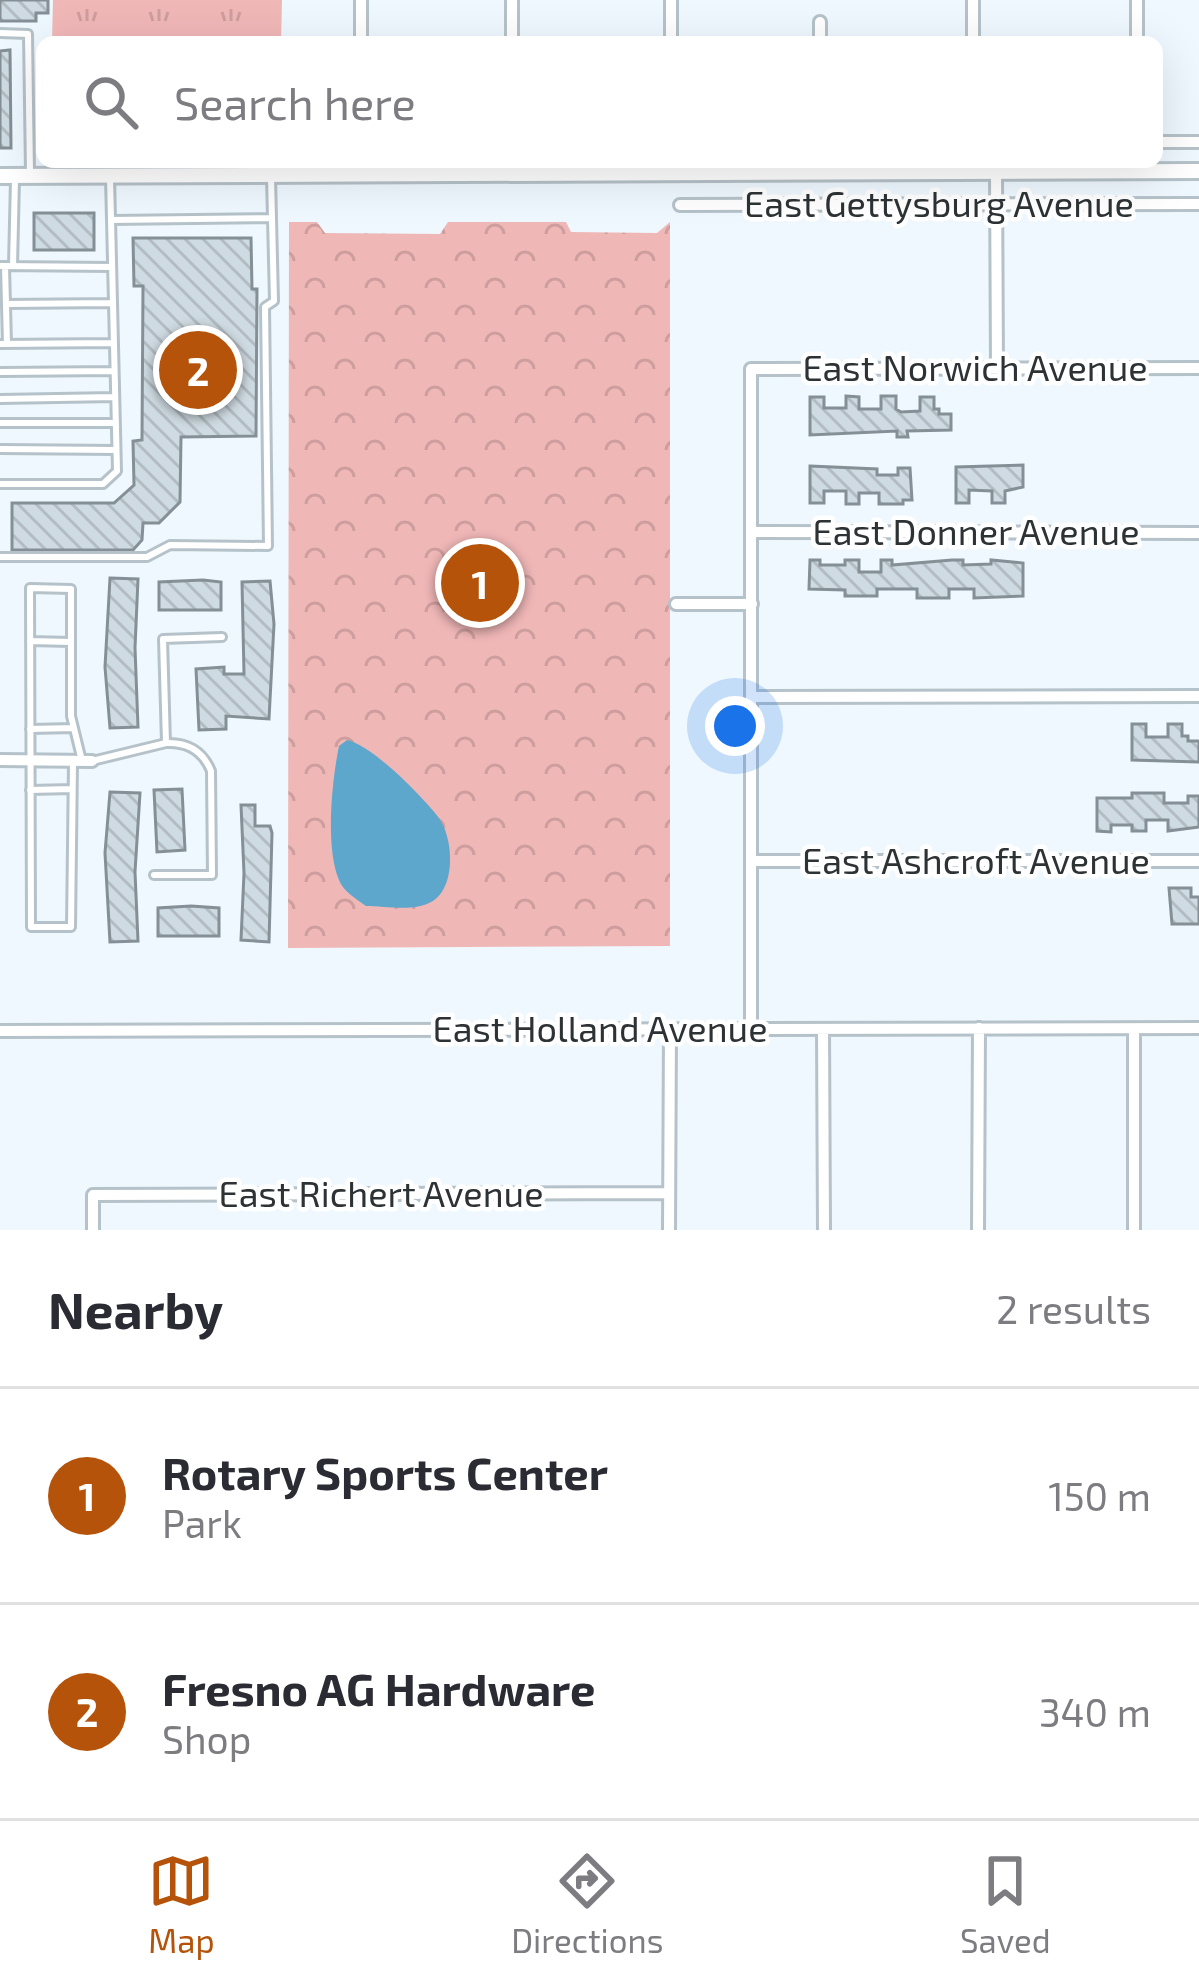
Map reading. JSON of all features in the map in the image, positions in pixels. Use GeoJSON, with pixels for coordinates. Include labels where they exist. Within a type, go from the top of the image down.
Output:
{"type":"FeatureCollection","features":[{"type":"Feature","properties":{"kind":"street"},"geometry":{"type":"LineString","coordinates":[[361,0],[361,36]]}},
{"type":"Feature","properties":{"kind":"street"},"geometry":{"type":"LineString","coordinates":[[512,0],[512,36]]}},
{"type":"Feature","properties":{"kind":"street"},"geometry":{"type":"LineString","coordinates":[[671,0],[671,36]]}},
{"type":"Feature","properties":{"kind":"street"},"geometry":{"type":"LineString","coordinates":[[973,36],[974,0]]}},
{"type":"Feature","properties":{"kind":"street"},"geometry":{"type":"LineString","coordinates":[[1137,0],[1137,36]]}},
{"type":"Feature","properties":{"kind":"street"},"geometry":{"type":"LineString","coordinates":[[820,22],[820,36]]}},
{"type":"Feature","properties":{"kind":"street","name":"East Gettysburg Avenue"},"geometry":{"type":"LineString","coordinates":[[1163,142],[1199,142]]}},
{"type":"Feature","properties":{"kind":"street","name":"East Gettysburg Avenue"},"geometry":{"type":"LineString","coordinates":[[15,176],[110,176],[223,168],[271,175],[360,168],[512,168]]}},
{"type":"Feature","properties":{"kind":"street","name":"East Gettysburg Avenue"},"geometry":{"type":"LineString","coordinates":[[981,168],[1081,168]]}},
{"type":"Feature","properties":{"kind":"street","name":"East Gettysburg Avenue"},"geometry":{"type":"LineString","coordinates":[[1162,168],[1199,171]]}},
{"type":"Feature","properties":{"kind":"street"},"geometry":{"type":"LineString","coordinates":[[996,171],[997,368]]}},
{"type":"Feature","properties":{"kind":"street","name":"East Gettysburg Avenue"},"geometry":{"type":"LineString","coordinates":[[680,205],[1199,204]]}},
{"type":"Feature","properties":{"kind":"street","name":"East Norwich Avenue"},"geometry":{"type":"LineString","coordinates":[[752,532],[751,369],[1199,368]]}},
{"type":"Feature","properties":{"kind":"street"},"geometry":{"type":"LineString","coordinates":[[751,1029],[752,532]]}},
{"type":"Feature","properties":{"kind":"street","name":"East Donner Avenue"},"geometry":{"type":"LineString","coordinates":[[752,532],[1199,533]]}},
{"type":"Feature","properties":{"kind":"street"},"geometry":{"type":"LineString","coordinates":[[676,604],[752,604]]}},
{"type":"Feature","properties":{"kind":"street"},"geometry":{"type":"LineString","coordinates":[[752,697],[1199,696]]}},
{"type":"Feature","properties":{"kind":"street"},"geometry":{"type":"LineString","coordinates":[[0,760],[82,761]]}},
{"type":"Feature","properties":{"kind":"street","name":"East Ashcroft Avenue"},"geometry":{"type":"LineString","coordinates":[[752,861],[1199,861]]}},
{"type":"Feature","properties":{"kind":"street"},"geometry":{"type":"LineString","coordinates":[[978,1230],[980,1028]]}},
{"type":"Feature","properties":{"kind":"street","name":"East Holland Avenue"},"geometry":{"type":"LineString","coordinates":[[0,1031],[1199,1028]]}},
{"type":"Feature","properties":{"kind":"street"},"geometry":{"type":"LineString","coordinates":[[669,1230],[670,1029]]}},
{"type":"Feature","properties":{"kind":"street"},"geometry":{"type":"LineString","coordinates":[[823,1029],[824,1230]]}},
{"type":"Feature","properties":{"kind":"street"},"geometry":{"type":"LineString","coordinates":[[1134,1029],[1134,1230]]}},
{"type":"Feature","properties":{"kind":"street","name":"East Richert Avenue"},"geometry":{"type":"LineString","coordinates":[[93,1230],[93,1195],[669,1193]]}},
{"type":"Feature","properties":{"kind":"lane"},"geometry":{"type":"LineString","coordinates":[[0,33],[28,34],[3,344],[114,343]]}},
{"type":"Feature","properties":{"kind":"lane"},"geometry":{"type":"LineString","coordinates":[[0,557],[147,557],[170,545],[268,546],[265,307],[274,301],[271,175]]}},
{"type":"Feature","properties":{"kind":"lane"},"geometry":{"type":"LineString","coordinates":[[0,484],[103,484],[116,472],[110,176]]}},
{"type":"Feature","properties":{"kind":"lane"},"geometry":{"type":"LineString","coordinates":[[111,220],[272,218]]}},
{"type":"Feature","properties":{"kind":"lane"},"geometry":{"type":"LineString","coordinates":[[6,266],[112,267]]}},
{"type":"Feature","properties":{"kind":"lane"},"geometry":{"type":"LineString","coordinates":[[6,304],[113,303]]}},
{"type":"Feature","properties":{"kind":"lane"},"geometry":{"type":"LineString","coordinates":[[0,372],[114,371]]}},
{"type":"Feature","properties":{"kind":"lane"},"geometry":{"type":"LineString","coordinates":[[0,399],[115,398]]}},
{"type":"Feature","properties":{"kind":"lane"},"geometry":{"type":"LineString","coordinates":[[0,423],[116,423]]}},
{"type":"Feature","properties":{"kind":"lane"},"geometry":{"type":"LineString","coordinates":[[0,449],[116,450]]}},
{"type":"Feature","properties":{"kind":"lane"},"geometry":{"type":"LineString","coordinates":[[30,588],[71,589],[71,641],[74,728],[82,761],[72,789],[71,927],[31,927],[30,588]]}},
{"type":"Feature","properties":{"kind":"lane"},"geometry":{"type":"LineString","coordinates":[[166,743],[163,639],[222,638]]}},
{"type":"Feature","properties":{"kind":"lane"},"geometry":{"type":"LineString","coordinates":[[30,641],[71,641]]}},
{"type":"Feature","properties":{"kind":"lane"},"geometry":{"type":"LineString","coordinates":[[30,729],[74,728]]}},
{"type":"Feature","properties":{"kind":"lane"},"geometry":{"type":"LineString","coordinates":[[82,761],[166,743],[191,747],[205,759],[211,771],[212,875],[154,874]]}},
{"type":"Feature","properties":{"kind":"lane"},"geometry":{"type":"LineString","coordinates":[[30,790],[72,789]]}},
{"type":"Feature","properties":{"kind":"green space"},"geometry":{"type":"Polygon","coordinates":[[[53,0],[282,0],[281,36],[52,36],[53,0]]]}},
{"type":"Feature","properties":{"kind":"green space"},"geometry":{"type":"Polygon","coordinates":[[[289,222],[317,222],[325,233],[440,234],[448,222],[566,222],[571,232],[657,233],[670,222],[670,946],[288,948],[289,222]]]}},
{"type":"Feature","properties":{"kind":"water"},"geometry":{"type":"Polygon","coordinates":[[[347,740],[370,751],[396,773],[444,827],[450,850],[448,875],[431,902],[408,908],[366,906],[341,884],[332,850],[331,813],[339,746],[347,740]]]}},
{"type":"Feature","properties":{"kind":"building"},"geometry":{"type":"Polygon","coordinates":[[[0,0],[48,0],[48,13],[36,13],[36,21],[0,21],[0,0]]]}},
{"type":"Feature","properties":{"kind":"building"},"geometry":{"type":"Polygon","coordinates":[[[10,50],[11,148],[0,148],[0,51],[10,50]]]}},
{"type":"Feature","properties":{"kind":"building"},"geometry":{"type":"Polygon","coordinates":[[[34,213],[94,213],[94,250],[34,250],[34,213]]]}},
{"type":"Feature","properties":{"kind":"building"},"geometry":{"type":"Polygon","coordinates":[[[133,238],[251,238],[252,289],[257,289],[256,436],[181,437],[180,502],[159,523],[143,523],[142,540],[133,550],[12,550],[12,503],[114,503],[134,485],[133,441],[142,440],[143,286],[134,286],[133,238]]]}},
{"type":"Feature","properties":{"kind":"building"},"geometry":{"type":"Polygon","coordinates":[[[846,396],[859,397],[859,409],[881,409],[881,396],[896,396],[896,409],[901,412],[920,411],[920,397],[934,397],[939,414],[951,414],[951,430],[907,431],[908,437],[897,437],[897,431],[810,435],[810,397],[824,397],[824,408],[846,408],[846,396]]]}},
{"type":"Feature","properties":{"kind":"building"},"geometry":{"type":"Polygon","coordinates":[[[1023,465],[1023,487],[1005,491],[1005,503],[992,503],[992,491],[969,490],[969,503],[956,503],[956,467],[1023,465]]]}},
{"type":"Feature","properties":{"kind":"building"},"geometry":{"type":"Polygon","coordinates":[[[810,466],[877,469],[877,475],[898,475],[898,468],[910,468],[912,500],[879,504],[879,493],[859,493],[859,504],[846,504],[846,491],[824,491],[824,503],[810,503],[810,466]]]}},
{"type":"Feature","properties":{"kind":"building"},"geometry":{"type":"Polygon","coordinates":[[[810,560],[845,565],[845,560],[859,560],[859,572],[881,572],[881,560],[892,560],[892,565],[952,560],[963,560],[963,565],[991,564],[991,560],[1023,563],[1023,596],[974,598],[974,589],[949,589],[949,598],[917,598],[917,589],[877,589],[877,596],[845,596],[845,590],[809,589],[810,560]]]}},
{"type":"Feature","properties":{"kind":"building"},"geometry":{"type":"Polygon","coordinates":[[[110,578],[138,579],[138,727],[110,728],[105,667],[110,578]]]}},
{"type":"Feature","properties":{"kind":"building"},"geometry":{"type":"Polygon","coordinates":[[[270,581],[274,624],[269,719],[226,716],[226,729],[199,730],[196,669],[224,667],[224,674],[244,674],[242,582],[270,581]]]}},
{"type":"Feature","properties":{"kind":"building"},"geometry":{"type":"Polygon","coordinates":[[[159,582],[221,582],[221,610],[159,610],[159,582]]]}},
{"type":"Feature","properties":{"kind":"building"},"geometry":{"type":"Polygon","coordinates":[[[1132,724],[1146,724],[1146,737],[1168,737],[1168,724],[1182,724],[1182,736],[1199,741],[1199,762],[1132,760],[1132,724]]]}},
{"type":"Feature","properties":{"kind":"building"},"geometry":{"type":"Polygon","coordinates":[[[182,789],[185,850],[157,852],[154,790],[182,789]]]}},
{"type":"Feature","properties":{"kind":"building"},"geometry":{"type":"Polygon","coordinates":[[[110,792],[140,793],[135,872],[138,941],[110,942],[105,853],[110,792]]]}},
{"type":"Feature","properties":{"kind":"building"},"geometry":{"type":"Polygon","coordinates":[[[1132,793],[1164,793],[1164,803],[1188,803],[1188,796],[1199,796],[1199,827],[1168,831],[1168,820],[1146,820],[1146,831],[1111,825],[1111,832],[1097,831],[1097,798],[1132,798],[1132,793]]]}},
{"type":"Feature","properties":{"kind":"building"},"geometry":{"type":"Polygon","coordinates":[[[241,805],[255,805],[255,826],[270,826],[272,833],[269,942],[241,940],[241,805]]]}},
{"type":"Feature","properties":{"kind":"building"},"geometry":{"type":"Polygon","coordinates":[[[1169,888],[1191,888],[1191,897],[1199,897],[1199,924],[1172,924],[1169,888]]]}},
{"type":"Feature","properties":{"kind":"building"},"geometry":{"type":"Polygon","coordinates":[[[158,908],[219,908],[219,936],[158,936],[158,908]]]}},
{"type":"Feature","properties":{"kind":"place","name":"Fresno AG Hardware"},"geometry":{"type":"Point","coordinates":[198,370]}},
{"type":"Feature","properties":{"kind":"place","name":"Rotary Sports Center"},"geometry":{"type":"Point","coordinates":[480,583]}}]}
